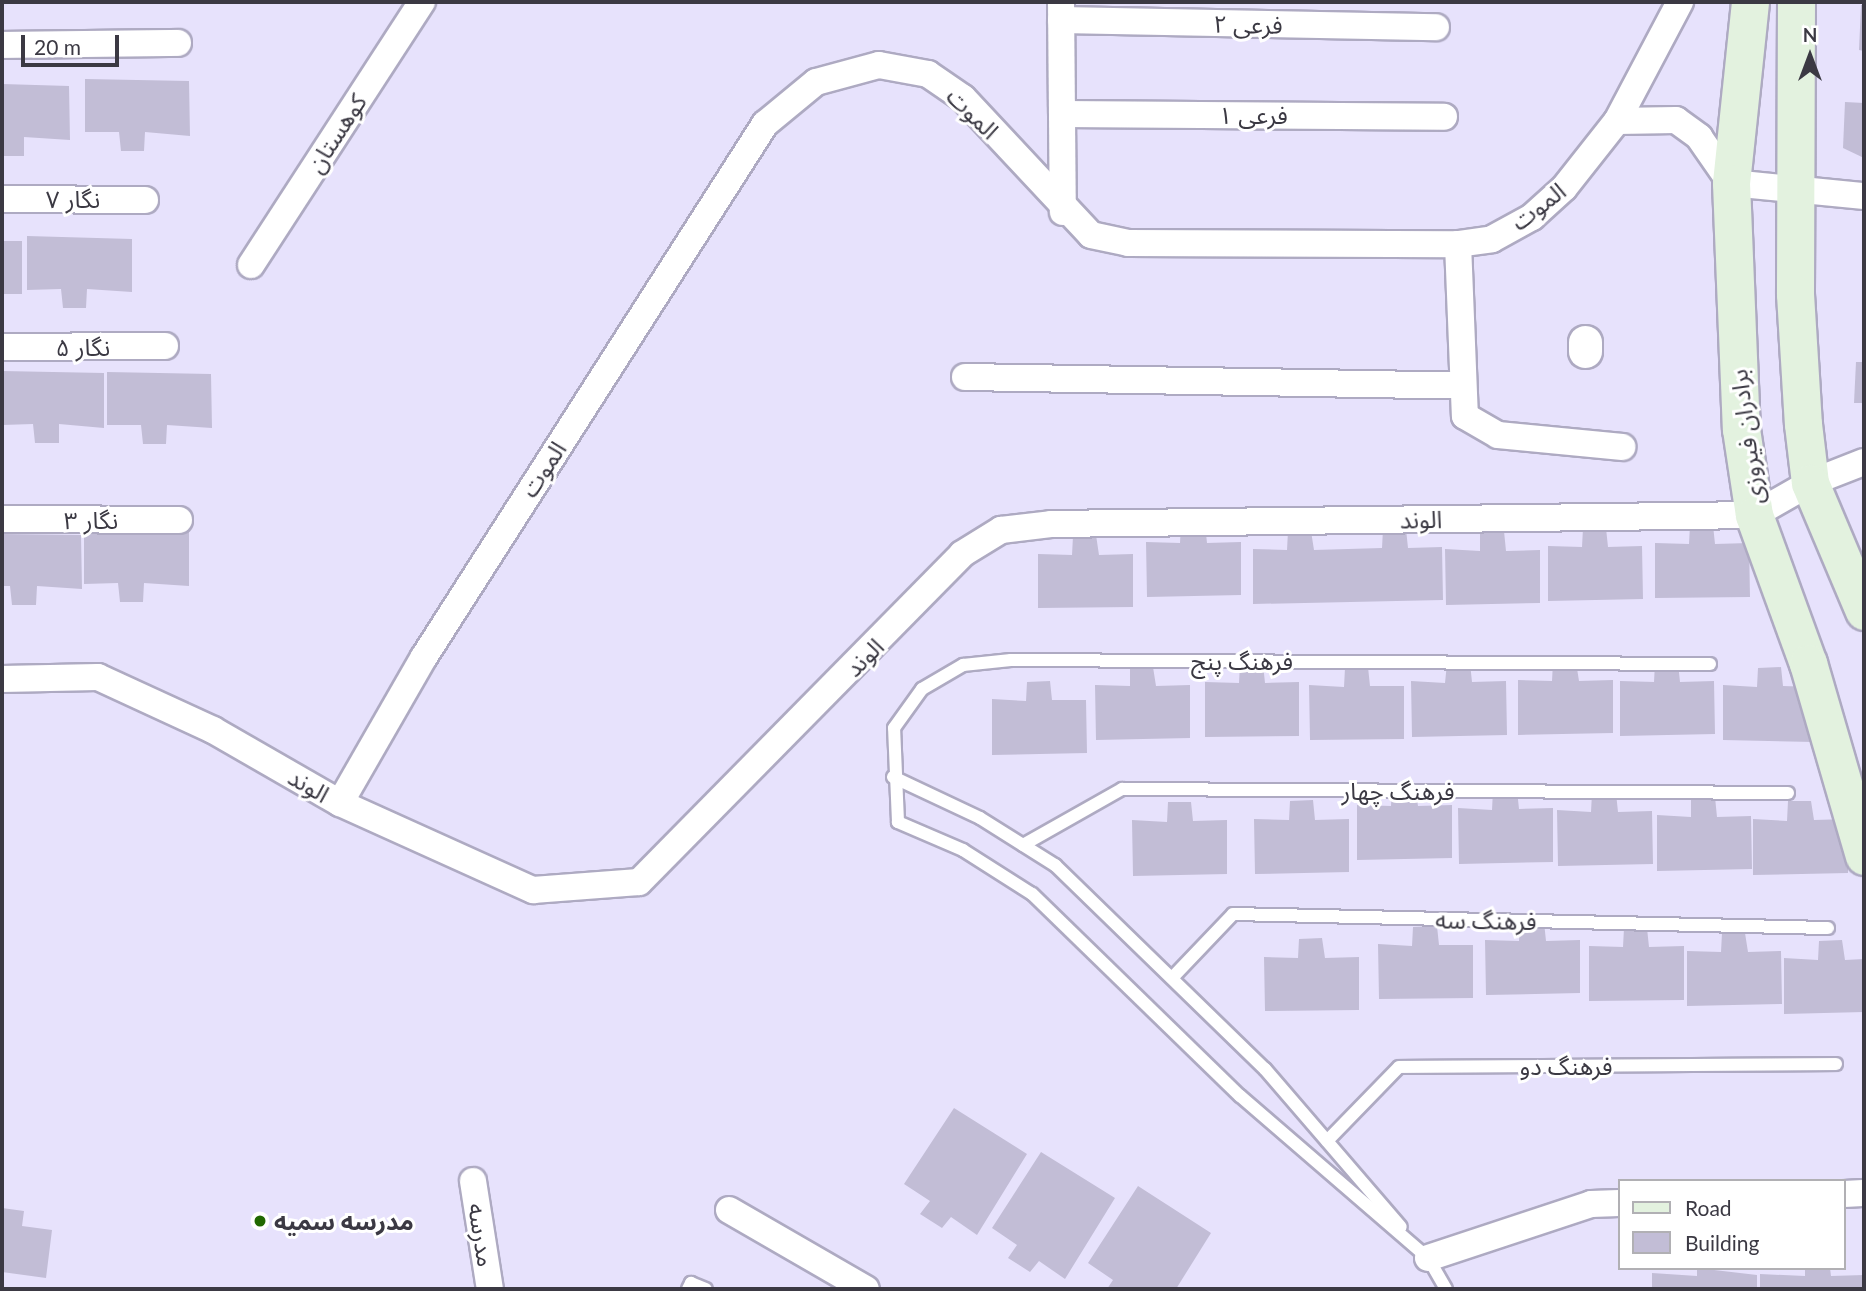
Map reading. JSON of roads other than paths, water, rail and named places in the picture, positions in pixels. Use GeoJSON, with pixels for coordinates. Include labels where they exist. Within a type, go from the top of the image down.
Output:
{"type":"FeatureCollection","features":[{"type":"Feature","properties":{"kind":"main road","name":"برادران فیروزی"},"geometry":{"type":"LineString","coordinates":[[1750,2],[1731,183],[1741,429],[1754,515],[1808,663],[1864,856]]}},
{"type":"Feature","properties":{"kind":"main road"},"geometry":{"type":"LineString","coordinates":[[1796,2],[1794,190],[1810,483],[1864,611]]}},
{"type":"Feature","properties":{"kind":"street","name":"کوهستان"},"geometry":{"type":"LineString","coordinates":[[250,265],[422,2]]}},
{"type":"Feature","properties":{"kind":"street","name":"الموت"},"geometry":{"type":"LineString","coordinates":[[340,803],[424,657],[765,124],[816,82],[879,65],[928,74],[963,97],[1063,212],[1091,235],[1128,243],[1458,244],[1492,239],[1532,217],[1564,188],[1617,121],[1679,2]]}},
{"type":"Feature","properties":{"kind":"street"},"geometry":{"type":"LineString","coordinates":[[1061,11],[1063,212]]}},
{"type":"Feature","properties":{"kind":"street","name":"فرعی ۲"},"geometry":{"type":"LineString","coordinates":[[1061,11],[1436,27]]}},
{"type":"Feature","properties":{"kind":"street"},"geometry":{"type":"LineString","coordinates":[[2,44],[178,43]]}},
{"type":"Feature","properties":{"kind":"street","name":"فرعی ۱"},"geometry":{"type":"LineString","coordinates":[[1062,114],[1444,117]]}},
{"type":"Feature","properties":{"kind":"street"},"geometry":{"type":"LineString","coordinates":[[1617,121],[1676,120],[1699,137],[1731,183],[1864,195]]}},
{"type":"Feature","properties":{"kind":"street","name":"نگار ۷"},"geometry":{"type":"LineString","coordinates":[[2,199],[145,200]]}},
{"type":"Feature","properties":{"kind":"street"},"geometry":{"type":"LineString","coordinates":[[1458,244],[1461,386],[1465,416],[1483,431],[1622,447]]}},
{"type":"Feature","properties":{"kind":"street","name":"نگار ۵"},"geometry":{"type":"LineString","coordinates":[[2,347],[165,346]]}},
{"type":"Feature","properties":{"kind":"street"},"geometry":{"type":"LineString","coordinates":[[965,377],[1461,386]]}},
{"type":"Feature","properties":{"kind":"street","name":"الوند"},"geometry":{"type":"LineString","coordinates":[[2,679],[98,677],[213,730],[340,803],[533,890],[639,882],[962,554],[1001,530],[1051,524],[1754,515],[1810,483],[1864,462]]}},
{"type":"Feature","properties":{"kind":"street","name":"نگار ۳"},"geometry":{"type":"LineString","coordinates":[[2,519],[179,520]]}},
{"type":"Feature","properties":{"kind":"street","name":"مدرسه"},"geometry":{"type":"LineString","coordinates":[[473,1181],[491,1289]]}},
{"type":"Feature","properties":{"kind":"street"},"geometry":{"type":"LineString","coordinates":[[1845,1194],[1864,1193]]}},
{"type":"Feature","properties":{"kind":"street"},"geometry":{"type":"LineString","coordinates":[[1428,1258],[1591,1204],[1618,1203]]}},
{"type":"Feature","properties":{"kind":"street"},"geometry":{"type":"LineString","coordinates":[[729,1210],[866,1289]]}},
{"type":"Feature","properties":{"kind":"lane","name":"فرهنگ پنج"},"geometry":{"type":"LineString","coordinates":[[1428,1258],[1240,1096],[1032,894],[963,850],[898,822],[893,777],[894,729],[922,689],[963,665],[1710,664]]}},
{"type":"Feature","properties":{"kind":"lane"},"geometry":{"type":"LineString","coordinates":[[893,777],[1023,845],[1055,865],[1172,978],[1327,1141],[1428,1258],[1447,1289]]}},
{"type":"Feature","properties":{"kind":"lane","name":"فرهنگ چهار"},"geometry":{"type":"LineString","coordinates":[[1023,845],[1122,789],[1788,793]]}},
{"type":"Feature","properties":{"kind":"lane","name":"فرهنگ سه"},"geometry":{"type":"LineString","coordinates":[[1172,978],[1233,914],[1828,928]]}},
{"type":"Feature","properties":{"kind":"lane","name":"فرهنگ دو"},"geometry":{"type":"LineString","coordinates":[[1327,1141],[1399,1067],[1836,1064]]}},
{"type":"Feature","properties":{"kind":"lane"},"geometry":{"type":"LineString","coordinates":[[688,1289],[691,1283],[705,1289]]}},
{"type":"Feature","properties":{"kind":"place","name":"مدرسه سمیه"},"geometry":{"type":"Point","coordinates":[260,1221]}}]}
